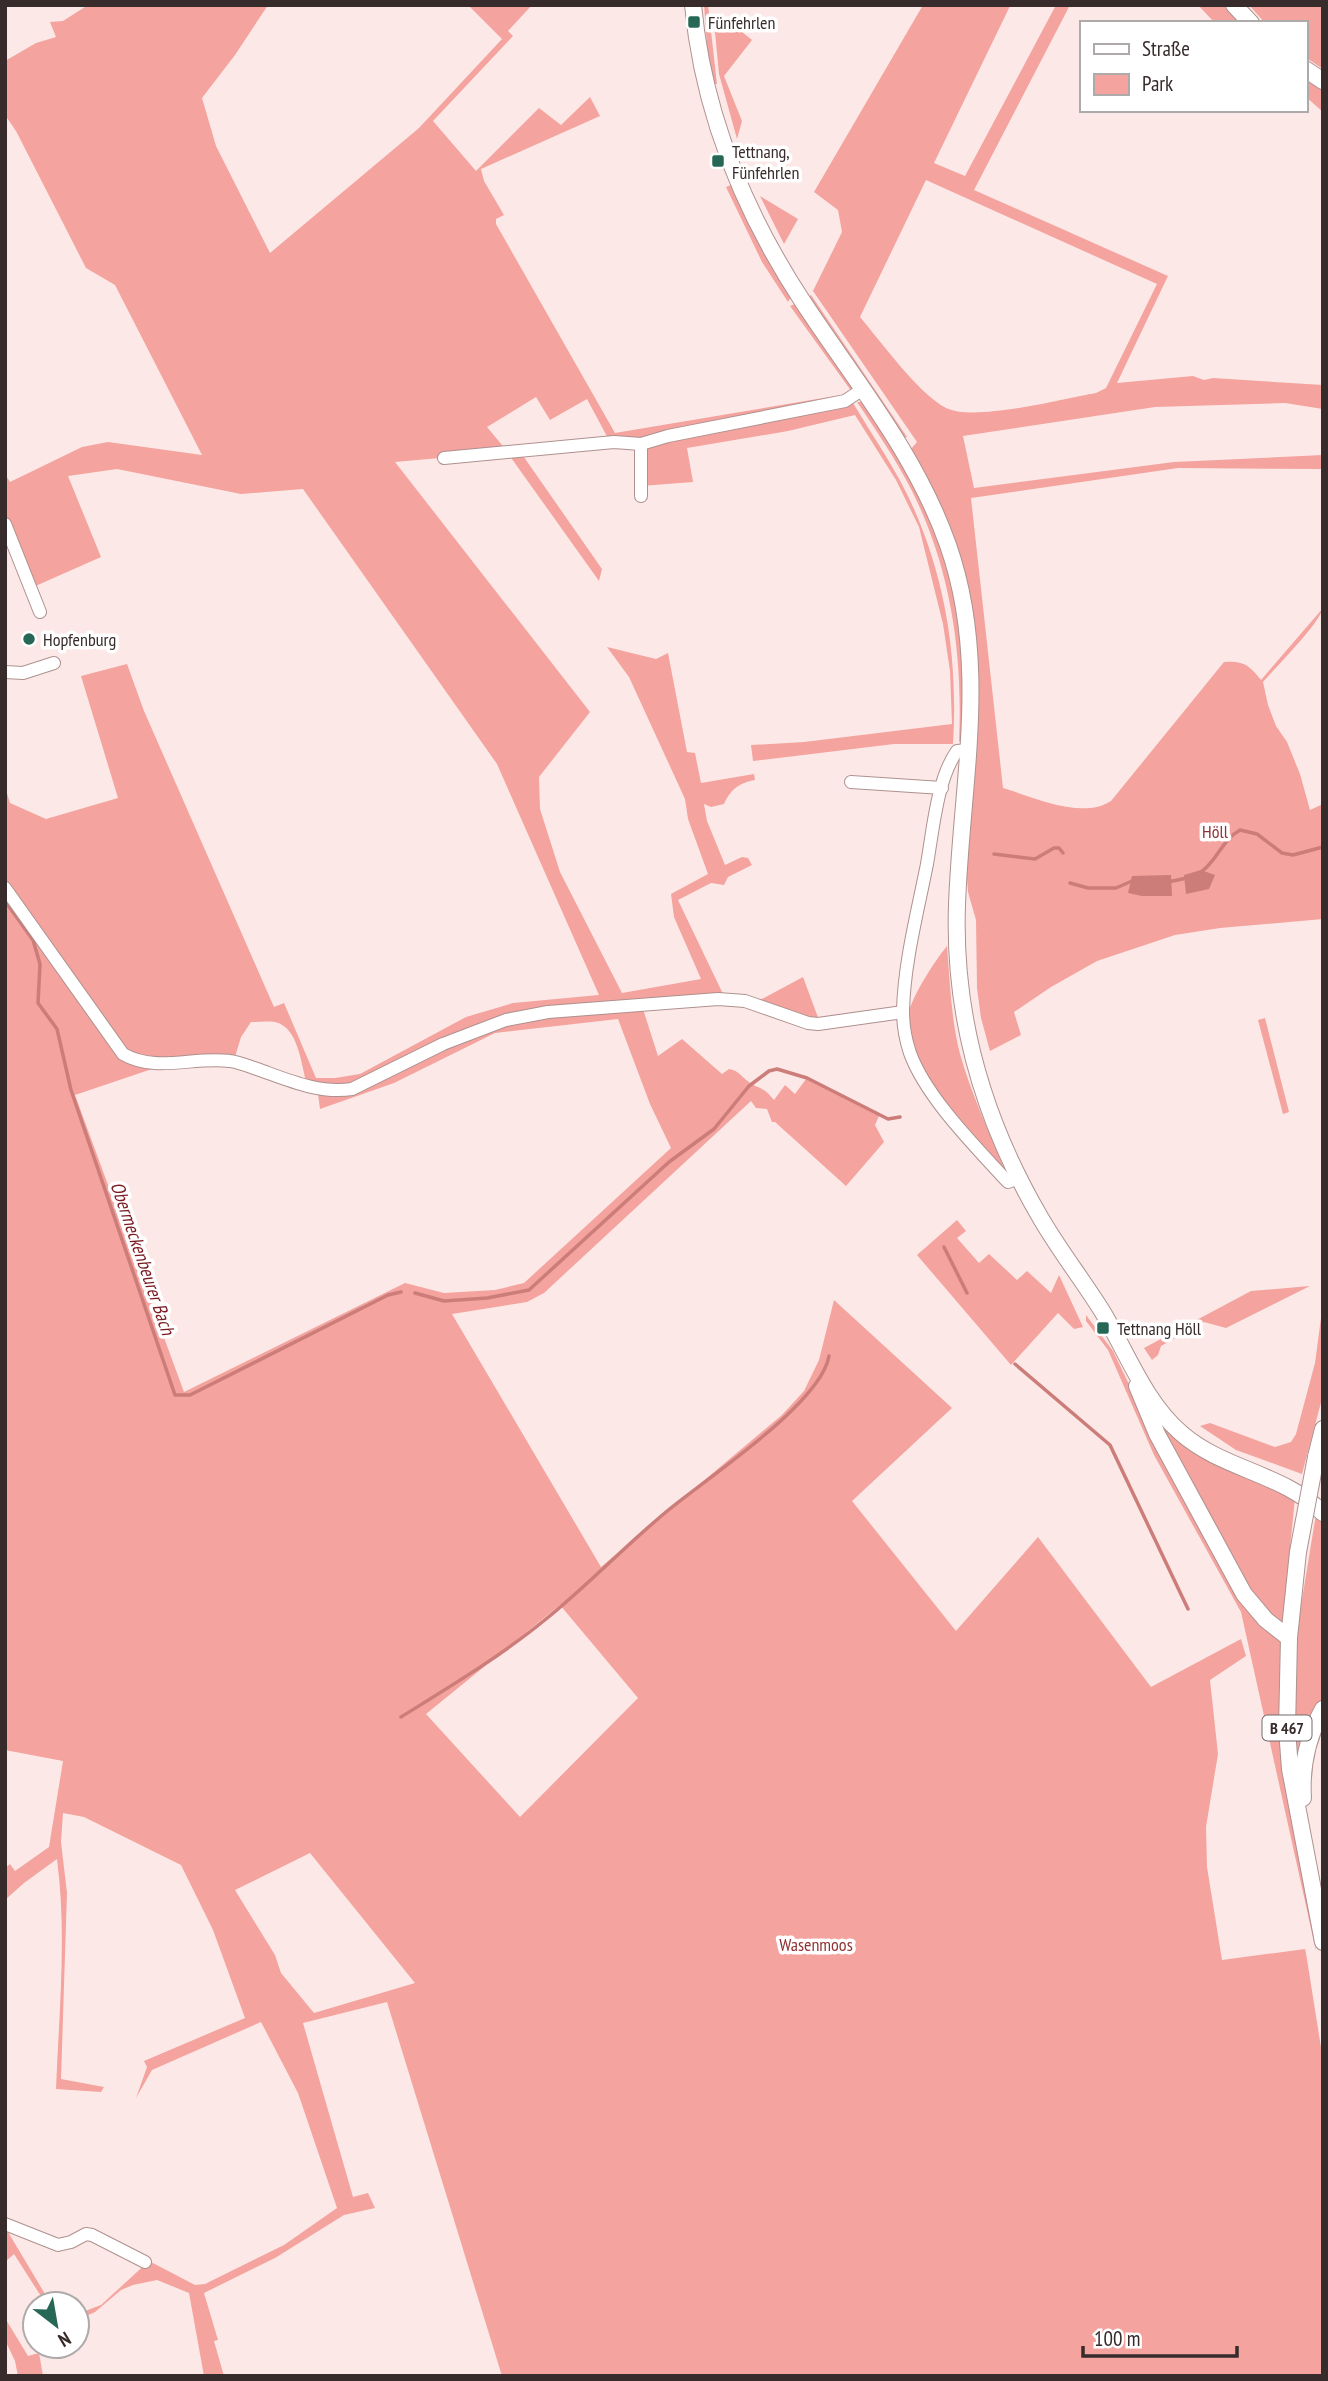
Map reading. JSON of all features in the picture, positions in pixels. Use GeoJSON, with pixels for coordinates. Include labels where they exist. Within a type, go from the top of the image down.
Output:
{"type":"FeatureCollection","features":[{"type":"Feature","properties":{"kind":"main road"},"geometry":{"type":"LineString","coordinates":[[693,5],[707,90],[736,179],[778,262],[914,468],[928,494],[950,550],[970,645],[972,702],[957,902],[959,989],[973,1058],[994,1124],[1042,1220],[1108,1323],[1136,1376],[1164,1416],[1188,1439],[1218,1457],[1293,1490],[1323,1513]]}},
{"type":"Feature","properties":{"kind":"main road"},"geometry":{"type":"LineString","coordinates":[[1234,5],[1249,21]]}},
{"type":"Feature","properties":{"kind":"main road"},"geometry":{"type":"LineString","coordinates":[[1307,70],[1323,81]]}},
{"type":"Feature","properties":{"kind":"main road"},"geometry":{"type":"LineString","coordinates":[[1136,1376],[1137,1391],[1157,1434],[1244,1594],[1266,1620],[1289,1638]]}},
{"type":"Feature","properties":{"kind":"main road","name":"B 467"},"geometry":{"type":"LineString","coordinates":[[1323,1429],[1298,1552],[1289,1638],[1287,1729],[1290,1769],[1323,1942]]}},
{"type":"Feature","properties":{"kind":"main road"},"geometry":{"type":"LineString","coordinates":[[1299,1817],[1304,1807],[1303,1776],[1307,1748],[1323,1709]]}},
{"type":"Feature","properties":{"kind":"street"},"geometry":{"type":"LineString","coordinates":[[444,458],[614,442],[641,444],[668,436],[845,401],[863,389]]}},
{"type":"Feature","properties":{"kind":"street"},"geometry":{"type":"LineString","coordinates":[[641,444],[641,496]]}},
{"type":"Feature","properties":{"kind":"street"},"geometry":{"type":"LineString","coordinates":[[5,524],[40,612]]}},
{"type":"Feature","properties":{"kind":"street"},"geometry":{"type":"LineString","coordinates":[[5,672],[23,673],[54,663]]}},
{"type":"Feature","properties":{"kind":"street"},"geometry":{"type":"LineString","coordinates":[[969,751],[961,749],[951,759],[942,788],[916,924],[903,1012],[908,1049],[934,1094],[978,1150],[1006,1180],[1009,1182],[1019,1178]]}},
{"type":"Feature","properties":{"kind":"street"},"geometry":{"type":"LineString","coordinates":[[851,782],[942,788]]}},
{"type":"Feature","properties":{"kind":"street"},"geometry":{"type":"LineString","coordinates":[[5,888],[116,1047],[130,1058],[145,1063],[233,1061],[304,1086],[340,1091],[366,1084],[452,1040],[506,1020],[548,1012],[732,999],[796,1020],[818,1024],[903,1012]]}},
{"type":"Feature","properties":{"kind":"street"},"geometry":{"type":"LineString","coordinates":[[5,2224],[58,2245],[86,2234],[93,2235],[145,2262]]}},
{"type":"Feature","properties":{"kind":"green space"},"geometry":{"type":"Polygon","coordinates":[[[88,5],[268,5],[202,98],[216,146],[270,253],[419,128],[502,39],[468,5],[532,5],[508,31],[513,36],[433,121],[476,171],[539,108],[561,125],[590,97],[600,116],[481,169],[484,181],[504,215],[496,219],[496,224],[615,433],[847,394],[850,403],[853,403],[908,495],[935,566],[952,654],[953,744],[894,744],[753,761],[751,745],[804,742],[952,724],[950,671],[943,624],[919,527],[896,480],[855,415],[788,431],[687,448],[693,482],[641,486],[641,444],[610,442],[587,399],[550,420],[536,397],[487,427],[507,451],[519,450],[602,569],[599,581],[507,452],[395,462],[590,712],[539,777],[540,809],[560,872],[622,993],[701,979],[674,917],[671,894],[708,874],[688,819],[685,799],[629,677],[607,647],[656,659],[668,653],[687,752],[695,753],[701,783],[754,774],[755,780],[736,788],[724,804],[711,807],[704,804],[707,821],[725,865],[742,857],[748,858],[752,865],[728,877],[724,885],[711,883],[678,900],[723,994],[530,1010],[347,1085],[306,1081],[294,1038],[283,1025],[275,1022],[251,1022],[241,1037],[235,1057],[167,1060],[136,1056],[118,1044],[5,881],[5,787],[10,803],[46,819],[118,798],[81,676],[127,664],[144,711],[274,1007],[284,1003],[316,1078],[360,1074],[466,1017],[513,1003],[599,995],[497,764],[303,489],[241,494],[117,469],[68,476],[101,557],[31,588],[5,524],[5,474],[10,482],[82,447],[108,442],[202,455],[115,285],[86,268],[16,131],[5,115],[5,61],[36,43],[56,37],[50,22],[63,21],[88,5]]]}},
{"type":"Feature","properties":{"kind":"green space"},"geometry":{"type":"Polygon","coordinates":[[[704,5],[708,5],[717,84],[713,84],[708,59],[704,5]]]}},
{"type":"Feature","properties":{"kind":"green space","name":"Höll"},"geometry":{"type":"Polygon","coordinates":[[[923,5],[1010,6],[934,163],[965,176],[1056,5],[1070,5],[974,190],[1168,276],[1117,383],[1193,376],[1204,380],[1213,378],[1323,385],[1323,409],[1285,403],[1155,407],[963,436],[974,488],[1174,462],[1323,455],[1323,469],[1178,468],[971,498],[1003,788],[1072,808],[1099,806],[1111,801],[1224,662],[1246,665],[1261,680],[1323,608],[1306,634],[1263,682],[1268,705],[1300,774],[1310,810],[1323,804],[1323,919],[1220,928],[1175,935],[1097,961],[1014,1012],[1021,1035],[990,1051],[981,1018],[977,988],[976,920],[968,892],[965,851],[973,790],[979,682],[977,647],[969,600],[929,485],[911,449],[917,442],[813,291],[842,232],[838,210],[814,192],[923,5]],[[926,180],[860,317],[901,367],[935,401],[959,412],[997,411],[1096,393],[1106,388],[1157,284],[926,180]]]}},
{"type":"Feature","properties":{"kind":"green space"},"geometry":{"type":"Polygon","coordinates":[[[1198,5],[1224,5],[1239,21],[1213,21],[1198,5]]]}},
{"type":"Feature","properties":{"kind":"green space"},"geometry":{"type":"Polygon","coordinates":[[[1249,5],[1323,5],[1323,69],[1307,58],[1307,21],[1263,21],[1249,5]]]}},
{"type":"Feature","properties":{"kind":"green space"},"geometry":{"type":"Polygon","coordinates":[[[737,28],[752,40],[724,76],[742,121],[737,139],[719,74],[715,32],[737,28]]]}},
{"type":"Feature","properties":{"kind":"green space"},"geometry":{"type":"Polygon","coordinates":[[[1307,77],[1323,87],[1323,112],[1307,98],[1307,77]]]}},
{"type":"Feature","properties":{"kind":"green space"},"geometry":{"type":"Polygon","coordinates":[[[731,185],[763,250],[791,297],[788,302],[762,262],[726,187],[731,185]]]}},
{"type":"Feature","properties":{"kind":"green space"},"geometry":{"type":"Polygon","coordinates":[[[760,196],[798,219],[784,244],[760,196]]]}},
{"type":"Feature","properties":{"kind":"green space"},"geometry":{"type":"Polygon","coordinates":[[[811,295],[907,437],[903,438],[807,298],[811,295]]]}},
{"type":"Feature","properties":{"kind":"green space"},"geometry":{"type":"Polygon","coordinates":[[[795,304],[855,389],[852,392],[790,306],[795,304]]]}},
{"type":"Feature","properties":{"kind":"green space"},"geometry":{"type":"Polygon","coordinates":[[[857,402],[864,402],[905,465],[928,512],[946,562],[959,614],[965,665],[964,736],[959,742],[956,644],[952,612],[936,549],[911,489],[857,402]]]}},
{"type":"Feature","properties":{"kind":"green space","name":"Wasenmoos"},"geometry":{"type":"Polygon","coordinates":[[[5,895],[118,1057],[142,1068],[155,1068],[75,1095],[184,1392],[405,1283],[444,1293],[495,1290],[524,1283],[671,1148],[650,1104],[618,1019],[495,1033],[394,1083],[320,1109],[318,1094],[344,1095],[477,1033],[535,1018],[643,1009],[658,1056],[682,1039],[722,1074],[729,1069],[736,1071],[774,1100],[785,1085],[795,1094],[806,1079],[879,1116],[875,1125],[884,1142],[846,1186],[772,1122],[767,1109],[756,1108],[751,1101],[544,1293],[527,1302],[452,1314],[601,1567],[782,1415],[804,1391],[819,1360],[834,1300],[952,1408],[852,1501],[956,1631],[1038,1537],[1151,1687],[1241,1639],[1246,1656],[1210,1680],[1218,1754],[1206,1827],[1207,1867],[1222,1960],[1305,1949],[1306,1953],[1323,2060],[1323,2376],[502,2376],[387,2002],[303,2023],[353,2197],[368,2193],[375,2208],[344,2215],[275,2258],[204,2293],[218,2340],[214,2341],[224,2376],[204,2376],[189,2293],[157,2280],[121,2290],[91,2314],[91,2309],[101,2305],[149,2261],[195,2285],[205,2284],[284,2245],[337,2208],[298,2093],[261,2022],[152,2070],[136,2098],[147,2067],[144,2061],[245,2018],[213,1930],[181,1865],[84,1817],[63,1813],[61,1842],[67,1893],[61,2079],[104,2087],[101,2092],[56,2089],[62,1945],[57,1859],[5,1900],[5,1868],[10,1864],[15,1871],[49,1847],[63,1761],[5,1750],[5,895]],[[560,1605],[426,1714],[520,1817],[638,1698],[560,1605]],[[310,1853],[235,1890],[275,1955],[281,1973],[314,2013],[415,1983],[310,1853]]]}},
{"type":"Feature","properties":{"kind":"green space"},"geometry":{"type":"Polygon","coordinates":[[[947,946],[953,1014],[960,1054],[1005,1170],[995,1163],[954,1113],[914,1049],[909,1029],[909,1011],[931,969],[947,946]]]}},
{"type":"Feature","properties":{"kind":"green space"},"geometry":{"type":"Polygon","coordinates":[[[803,977],[819,1020],[792,1015],[760,1000],[803,977]]]}},
{"type":"Feature","properties":{"kind":"green space"},"geometry":{"type":"Polygon","coordinates":[[[1265,1018],[1289,1112],[1283,1114],[1258,1020],[1265,1018]]]}},
{"type":"Feature","properties":{"kind":"green space"},"geometry":{"type":"Polygon","coordinates":[[[957,1220],[966,1231],[957,1238],[979,1263],[989,1254],[1017,1280],[1027,1271],[1051,1293],[1059,1275],[1083,1327],[1074,1329],[1058,1313],[1011,1365],[917,1255],[957,1220]]]}},
{"type":"Feature","properties":{"kind":"green space"},"geometry":{"type":"Polygon","coordinates":[[[1310,1286],[1226,1328],[1204,1322],[1161,1346],[1158,1355],[1152,1360],[1144,1348],[1251,1291],[1310,1286]]]}},
{"type":"Feature","properties":{"kind":"green space"},"geometry":{"type":"Polygon","coordinates":[[[1323,1303],[1323,1395],[1302,1474],[1236,1450],[1200,1426],[1210,1423],[1275,1447],[1291,1442],[1296,1434],[1315,1363],[1323,1303]]]}},
{"type":"Feature","properties":{"kind":"green space"},"geometry":{"type":"Polygon","coordinates":[[[1086,1315],[1113,1351],[1163,1455],[1281,1644],[1316,1951],[1241,1612],[1154,1455],[1108,1350],[1086,1321],[1086,1315]]]}},
{"type":"Feature","properties":{"kind":"green space"},"geometry":{"type":"Polygon","coordinates":[[[1163,1423],[1295,1498],[1282,1628],[1253,1601],[1159,1425],[1163,1423]]]}},
{"type":"Feature","properties":{"kind":"green space"},"geometry":{"type":"Polygon","coordinates":[[[1316,1514],[1323,1521],[1323,1702],[1296,1768],[1294,1724],[1297,1630],[1316,1514]]]}},
{"type":"Feature","properties":{"kind":"green space"},"geometry":{"type":"Polygon","coordinates":[[[8,2232],[43,2290],[37,2290],[14,2254],[5,2262],[5,2233],[8,2232]]]}},
{"type":"Feature","properties":{"kind":"green space"},"geometry":{"type":"Polygon","coordinates":[[[5,2318],[21,2344],[21,2360],[40,2360],[43,2376],[18,2376],[15,2361],[5,2340],[5,2318]]]}},
{"type":"Feature","properties":{"kind":"shaded area"},"geometry":{"type":"Polygon","coordinates":[[[1201,870],[1215,875],[1209,889],[1186,894],[1184,875],[1201,870]]]}},
{"type":"Feature","properties":{"kind":"shaded area"},"geometry":{"type":"Polygon","coordinates":[[[1171,875],[1172,896],[1128,893],[1132,876],[1171,875]]]}},
{"type":"Feature","properties":{"kind":"waterway","name":"Obermeckenbeurer Bach"},"geometry":{"type":"LineString","coordinates":[[1201,872],[1240,830],[1257,834],[1282,853],[1293,855],[1323,847]]}},
{"type":"Feature","properties":{"kind":"waterway","name":"Obermeckenbeurer Bach"},"geometry":{"type":"LineString","coordinates":[[994,854],[1035,859],[1054,848],[1059,848],[1063,853]]}},
{"type":"Feature","properties":{"kind":"waterway","name":"Obermeckenbeurer Bach"},"geometry":{"type":"LineString","coordinates":[[1168,882],[1187,878]]}},
{"type":"Feature","properties":{"kind":"waterway","name":"Obermeckenbeurer Bach"},"geometry":{"type":"LineString","coordinates":[[1070,883],[1088,888],[1116,888],[1132,881]]}},
{"type":"Feature","properties":{"kind":"waterway","name":"Obermeckenbeurer Bach"},"geometry":{"type":"LineString","coordinates":[[5,901],[33,940],[40,964],[38,1003],[57,1029],[71,1090],[175,1395],[190,1395],[388,1295],[401,1292]]}},
{"type":"Feature","properties":{"kind":"waterway","name":"Obermeckenbeurer Bach"},"geometry":{"type":"LineString","coordinates":[[415,1293],[444,1301],[487,1298],[529,1290],[669,1162],[714,1129],[749,1086],[769,1071],[777,1069],[807,1078],[888,1119],[900,1117]]}},
{"type":"Feature","properties":{"kind":"waterway"},"geometry":{"type":"LineString","coordinates":[[944,1247],[967,1293]]}},
{"type":"Feature","properties":{"kind":"waterway"},"geometry":{"type":"LineString","coordinates":[[401,1717],[529,1633],[666,1512],[759,1440],[806,1396],[821,1375],[829,1356]]}},
{"type":"Feature","properties":{"kind":"waterway"},"geometry":{"type":"LineString","coordinates":[[1015,1364],[1110,1445],[1188,1609]]}},
{"type":"Feature","properties":{"kind":"place","name":"Fünfehrlen"},"geometry":{"type":"Point","coordinates":[694,22]}},
{"type":"Feature","properties":{"kind":"place","name":"Tettnang, Fünfehrlen"},"geometry":{"type":"Point","coordinates":[718,161]}},
{"type":"Feature","properties":{"kind":"place","name":"Hopfenburg"},"geometry":{"type":"Point","coordinates":[29,639]}},
{"type":"Feature","properties":{"kind":"place","name":"Tettnang Höll"},"geometry":{"type":"Point","coordinates":[1103,1328]}}]}
